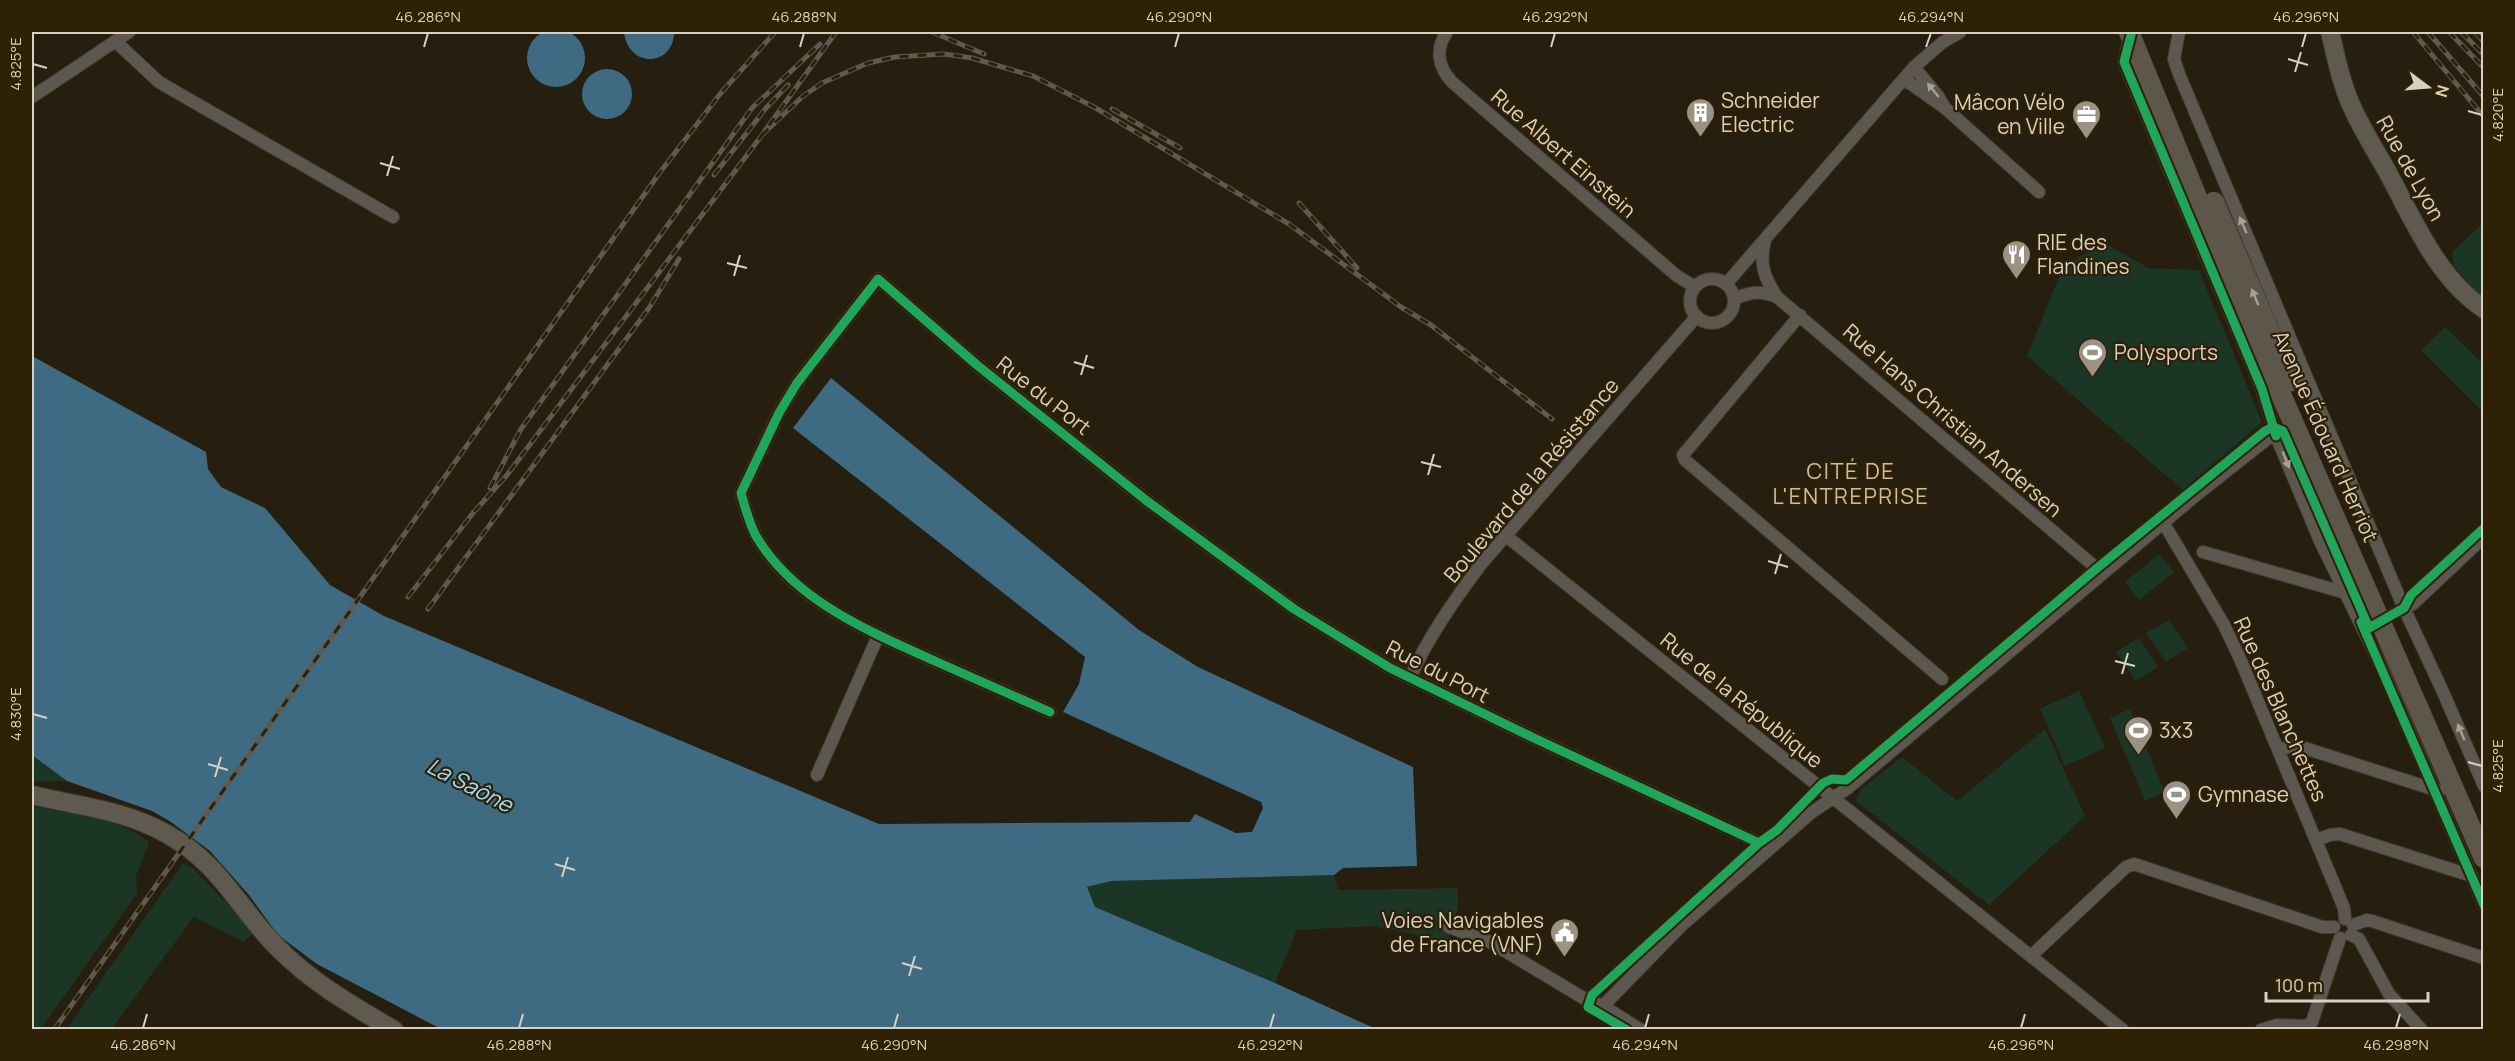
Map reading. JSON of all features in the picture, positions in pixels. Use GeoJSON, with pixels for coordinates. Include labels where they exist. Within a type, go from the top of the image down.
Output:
{"type":"FeatureCollection","features":[{"type":"Feature","properties":{"kind":"main road","name":"Rue de Lyon"},"geometry":{"type":"LineString","coordinates":[[2330,32],[2341,79],[2352,106],[2402,199],[2439,264],[2467,297],[2484,309]]}},
{"type":"Feature","properties":{"kind":"main road","name":"Avenue Édouard Herriot"},"geometry":{"type":"LineString","coordinates":[[2134,33],[2234,285],[2482,846]]}},
{"type":"Feature","properties":{"kind":"main road"},"geometry":{"type":"LineString","coordinates":[[32,795],[121,814],[175,838],[220,876],[266,936],[289,959],[311,978],[394,1029]]}},
{"type":"Feature","properties":{"kind":"street"},"geometry":{"type":"LineString","coordinates":[[32,97],[129,32]]}},
{"type":"Feature","properties":{"kind":"street","name":"Rue Albert Einstein"},"geometry":{"type":"LineString","coordinates":[[1447,32],[1441,40],[1439,59],[1443,73],[1677,276],[1695,287]]}},
{"type":"Feature","properties":{"kind":"street"},"geometry":{"type":"LineString","coordinates":[[1726,284],[1914,67],[1943,42],[1960,32]]}},
{"type":"Feature","properties":{"kind":"street"},"geometry":{"type":"LineString","coordinates":[[2179,32],[2174,58],[2179,74],[2404,608],[2484,786]]}},
{"type":"Feature","properties":{"kind":"street"},"geometry":{"type":"LineString","coordinates":[[2134,33],[2124,62],[2262,389],[2276,436],[2320,541],[2346,593],[2484,905]]}},
{"type":"Feature","properties":{"kind":"street"},"geometry":{"type":"LineString","coordinates":[[115,41],[159,82],[393,217]]}},
{"type":"Feature","properties":{"kind":"street"},"geometry":{"type":"LineString","coordinates":[[1914,67],[1945,108]]}},
{"type":"Feature","properties":{"kind":"street"},"geometry":{"type":"LineString","coordinates":[[1904,79],[1945,108],[2039,192]]}},
{"type":"Feature","properties":{"kind":"street","name":"Rue Hans Christian Andersen"},"geometry":{"type":"LineString","coordinates":[[1765,238],[1761,254],[1762,273],[1777,297]]}},
{"type":"Feature","properties":{"kind":"street","name":"Rue du Port"},"geometry":{"type":"LineString","coordinates":[[1050,712],[878,636],[841,616],[808,593],[776,561],[756,535],[741,493],[779,413],[797,383],[878,279],[978,365],[1147,501],[1294,609],[1410,678],[1760,843]]}},
{"type":"Feature","properties":{"kind":"street"},"geometry":{"type":"LineString","coordinates":[[1713,279],[1726,284],[1734,299],[1731,312],[1720,321],[1706,322],[1697,316],[1690,300],[1695,287],[1706,280],[1713,279]]}},
{"type":"Feature","properties":{"kind":"street","name":"Rue Hans Christian Andersen"},"geometry":{"type":"LineString","coordinates":[[1734,299],[1750,292],[1767,293],[1777,297],[2101,574]]}},
{"type":"Feature","properties":{"kind":"street"},"geometry":{"type":"LineString","coordinates":[[1800,315],[1686,449],[1683,454],[1685,460],[1942,679]]}},
{"type":"Feature","properties":{"kind":"street","name":"Boulevard de la Résistance"},"geometry":{"type":"LineString","coordinates":[[1410,678],[1458,595],[1505,535],[1697,316]]}},
{"type":"Feature","properties":{"kind":"street"},"geometry":{"type":"LineString","coordinates":[[1603,1006],[1681,926],[1812,812],[1834,799],[2163,522],[2271,436],[2276,436]]}},
{"type":"Feature","properties":{"kind":"street","name":"Rue des Blanchettes"},"geometry":{"type":"LineString","coordinates":[[2163,522],[2224,625],[2279,750],[2344,908],[2345,929],[2359,939],[2389,994],[2422,1029]]}},
{"type":"Feature","properties":{"kind":"street","name":"Rue de la République"},"geometry":{"type":"LineString","coordinates":[[1505,535],[2123,1029]]}},
{"type":"Feature","properties":{"kind":"street"},"geometry":{"type":"LineString","coordinates":[[2404,608],[2413,604],[2484,537]]}},
{"type":"Feature","properties":{"kind":"street"},"geometry":{"type":"LineString","coordinates":[[2203,552],[2346,593]]}},
{"type":"Feature","properties":{"kind":"street"},"geometry":{"type":"LineString","coordinates":[[817,775],[878,636]]}},
{"type":"Feature","properties":{"kind":"street"},"geometry":{"type":"LineString","coordinates":[[2279,750],[2295,745],[2434,789],[2450,799],[2464,829],[2482,846]]}},
{"type":"Feature","properties":{"kind":"street"},"geometry":{"type":"LineString","coordinates":[[2316,840],[2340,834],[2472,876]]}},
{"type":"Feature","properties":{"kind":"street"},"geometry":{"type":"LineString","coordinates":[[2032,955],[2126,867],[2134,864],[2322,927],[2345,929],[2367,920],[2484,958]]}},
{"type":"Feature","properties":{"kind":"street"},"geometry":{"type":"LineString","coordinates":[[1449,927],[1490,942],[1585,999],[1603,1006],[1641,1029]]}},
{"type":"Feature","properties":{"kind":"street"},"geometry":{"type":"LineString","coordinates":[[2261,1029],[2277,1025],[2306,1026],[2312,1022],[2345,929]]}},
{"type":"Feature","properties":{"kind":"green space"},"geometry":{"type":"Polygon","coordinates":[[[2483,223],[2483,299],[2453,265],[2452,252],[2483,223]]]}},
{"type":"Feature","properties":{"kind":"green space"},"geometry":{"type":"Polygon","coordinates":[[[2105,243],[2148,268],[2199,270],[2262,422],[2183,490],[2027,356],[2064,265],[2105,243]]]}},
{"type":"Feature","properties":{"kind":"green space"},"geometry":{"type":"Polygon","coordinates":[[[2445,327],[2483,364],[2484,410],[2482,411],[2421,350],[2445,327]]]}},
{"type":"Feature","properties":{"kind":"green space"},"geometry":{"type":"Polygon","coordinates":[[[2159,554],[2174,572],[2139,600],[2125,582],[2159,554]]]}},
{"type":"Feature","properties":{"kind":"green space"},"geometry":{"type":"Polygon","coordinates":[[[2169,620],[2188,648],[2166,662],[2146,633],[2169,620]]]}},
{"type":"Feature","properties":{"kind":"green space"},"geometry":{"type":"Polygon","coordinates":[[[2139,638],[2158,667],[2136,681],[2116,652],[2139,638]]]}},
{"type":"Feature","properties":{"kind":"green space"},"geometry":{"type":"Polygon","coordinates":[[[2079,691],[2105,748],[2065,766],[2040,709],[2079,691]]]}},
{"type":"Feature","properties":{"kind":"green space","name":"3x3"},"geometry":{"type":"Polygon","coordinates":[[[2130,709],[2165,792],[2145,801],[2110,718],[2130,709]]]}},
{"type":"Feature","properties":{"kind":"green space"},"geometry":{"type":"Polygon","coordinates":[[[2045,729],[2085,816],[1989,905],[1856,801],[1861,789],[1902,757],[1957,801],[2045,729]]]}},
{"type":"Feature","properties":{"kind":"green space"},"geometry":{"type":"Polygon","coordinates":[[[32,755],[67,781],[32,782],[32,755]]]}},
{"type":"Feature","properties":{"kind":"green space"},"geometry":{"type":"Polygon","coordinates":[[[32,805],[120,825],[149,842],[136,876],[137,894],[40,1030],[32,1029],[32,805]]]}},
{"type":"Feature","properties":{"kind":"green space"},"geometry":{"type":"Polygon","coordinates":[[[183,863],[193,868],[254,932],[244,942],[194,917],[111,1029],[66,1030],[183,863]]]}},
{"type":"Feature","properties":{"kind":"green space"},"geometry":{"type":"Polygon","coordinates":[[[1334,875],[1338,890],[1458,888],[1458,911],[1449,927],[1449,942],[1373,926],[1297,930],[1275,983],[1095,907],[1087,887],[1111,881],[1334,875]]]}},
{"type":"Feature","properties":{"kind":"water"},"geometry":{"type":"Polygon","coordinates":[[[556,29],[572,34],[580,42],[585,58],[580,74],[572,82],[556,87],[540,82],[532,74],[527,58],[532,42],[540,34],[556,29]]]}},
{"type":"Feature","properties":{"kind":"water"},"geometry":{"type":"Polygon","coordinates":[[[624,32],[674,32],[672,44],[667,52],[650,59],[634,53],[627,44],[624,32]]]}},
{"type":"Feature","properties":{"kind":"water"},"geometry":{"type":"Polygon","coordinates":[[[602,69],[612,69],[625,76],[632,89],[632,99],[625,112],[612,119],[602,119],[593,115],[586,108],[582,99],[582,89],[586,80],[593,73],[602,69]]]}},
{"type":"Feature","properties":{"kind":"water","name":"La Saône"},"geometry":{"type":"Polygon","coordinates":[[[32,356],[206,452],[208,469],[221,487],[265,508],[330,585],[384,616],[879,824],[1190,822],[1195,814],[1236,833],[1252,832],[1263,808],[1261,802],[1063,712],[1079,684],[1085,657],[793,428],[831,378],[1139,630],[1198,667],[1413,767],[1417,866],[1343,868],[1334,875],[1111,881],[1087,887],[1095,907],[1275,983],[1376,1029],[441,1029],[317,964],[278,935],[249,895],[210,851],[171,822],[152,811],[67,781],[32,755],[32,356]]]}},
{"type":"Feature","properties":{"kind":"railway"},"geometry":{"type":"LineString","coordinates":[[54,1030],[658,175],[720,94],[775,32]]}},
{"type":"Feature","properties":{"kind":"railway"},"geometry":{"type":"LineString","coordinates":[[408,597],[473,513],[507,475],[762,135],[836,32]]}},
{"type":"Feature","properties":{"kind":"railway"},"geometry":{"type":"LineString","coordinates":[[932,32],[984,54]]}},
{"type":"Feature","properties":{"kind":"railway"},"geometry":{"type":"LineString","coordinates":[[2413,32],[2484,117]]}},
{"type":"Feature","properties":{"kind":"railway"},"geometry":{"type":"LineString","coordinates":[[2428,32],[2484,97]]}},
{"type":"Feature","properties":{"kind":"railway"},"geometry":{"type":"LineString","coordinates":[[2449,32],[2484,68]]}},
{"type":"Feature","properties":{"kind":"railway"},"geometry":{"type":"LineString","coordinates":[[2461,32],[2484,55]]}},
{"type":"Feature","properties":{"kind":"railway"},"geometry":{"type":"LineString","coordinates":[[2475,32],[2484,42]]}},
{"type":"Feature","properties":{"kind":"railway"},"geometry":{"type":"LineString","coordinates":[[490,488],[521,429],[752,108],[820,44]]}},
{"type":"Feature","properties":{"kind":"railway"},"geometry":{"type":"LineString","coordinates":[[762,135],[802,97],[822,83],[868,63],[895,57],[944,54],[972,58],[1033,76],[1094,107],[1289,224],[1401,307],[1431,325],[1552,419]]}},
{"type":"Feature","properties":{"kind":"railway"},"geometry":{"type":"LineString","coordinates":[[714,175],[766,108],[788,85]]}},
{"type":"Feature","properties":{"kind":"railway"},"geometry":{"type":"LineString","coordinates":[[1112,109],[1180,148]]}},
{"type":"Feature","properties":{"kind":"railway"},"geometry":{"type":"LineString","coordinates":[[1299,203],[1357,268]]}},
{"type":"Feature","properties":{"kind":"railway"},"geometry":{"type":"LineString","coordinates":[[428,609],[649,308],[679,259]]}},
{"type":"Feature","properties":{"kind":"cycle path"},"geometry":{"type":"LineString","coordinates":[[2131,35],[2124,62],[2262,389],[2276,436]]}},
{"type":"Feature","properties":{"kind":"cycle path"},"geometry":{"type":"LineString","coordinates":[[1050,712],[886,639],[836,612],[791,579],[772,559],[751,526],[741,493],[779,413],[797,383],[878,279],[977,365],[1147,501],[1294,609],[1390,668],[1759,843]]}},
{"type":"Feature","properties":{"kind":"cycle path"},"geometry":{"type":"LineString","coordinates":[[1627,1030],[1588,1007],[1592,995],[1759,843],[1777,830],[1823,783],[1832,779],[1846,780],[2096,569],[2265,431],[2273,427],[2283,431],[2369,628],[2404,608],[2411,595],[2484,528]]}},
{"type":"Feature","properties":{"kind":"cycle path"},"geometry":{"type":"LineString","coordinates":[[2361,622],[2484,905]]}},
{"type":"Feature","properties":{"kind":"place","name":"Schneider Electric"},"geometry":{"type":"Point","coordinates":[1700,138]}},
{"type":"Feature","properties":{"kind":"place","name":"Mâcon Vélo en Ville"},"geometry":{"type":"Point","coordinates":[2086,140]}},
{"type":"Feature","properties":{"kind":"place","name":"RIE des Flandines"},"geometry":{"type":"Point","coordinates":[2016,280]}},
{"type":"Feature","properties":{"kind":"place","name":"Polysports"},"geometry":{"type":"Point","coordinates":[2093,378]}},
{"type":"Feature","properties":{"kind":"place","name":"3x3"},"geometry":{"type":"Point","coordinates":[2138,756]}},
{"type":"Feature","properties":{"kind":"place","name":"Gymnase"},"geometry":{"type":"Point","coordinates":[2177,820]}},
{"type":"Feature","properties":{"kind":"place","name":"Voies Navigables de France (VNF)"},"geometry":{"type":"Point","coordinates":[1565,958]}},
{"type":"Feature","properties":{"kind":"district","name":"CITÉ DE L'ENTREPRISE"},"geometry":{"type":"Point","coordinates":[1851,484]}}]}
